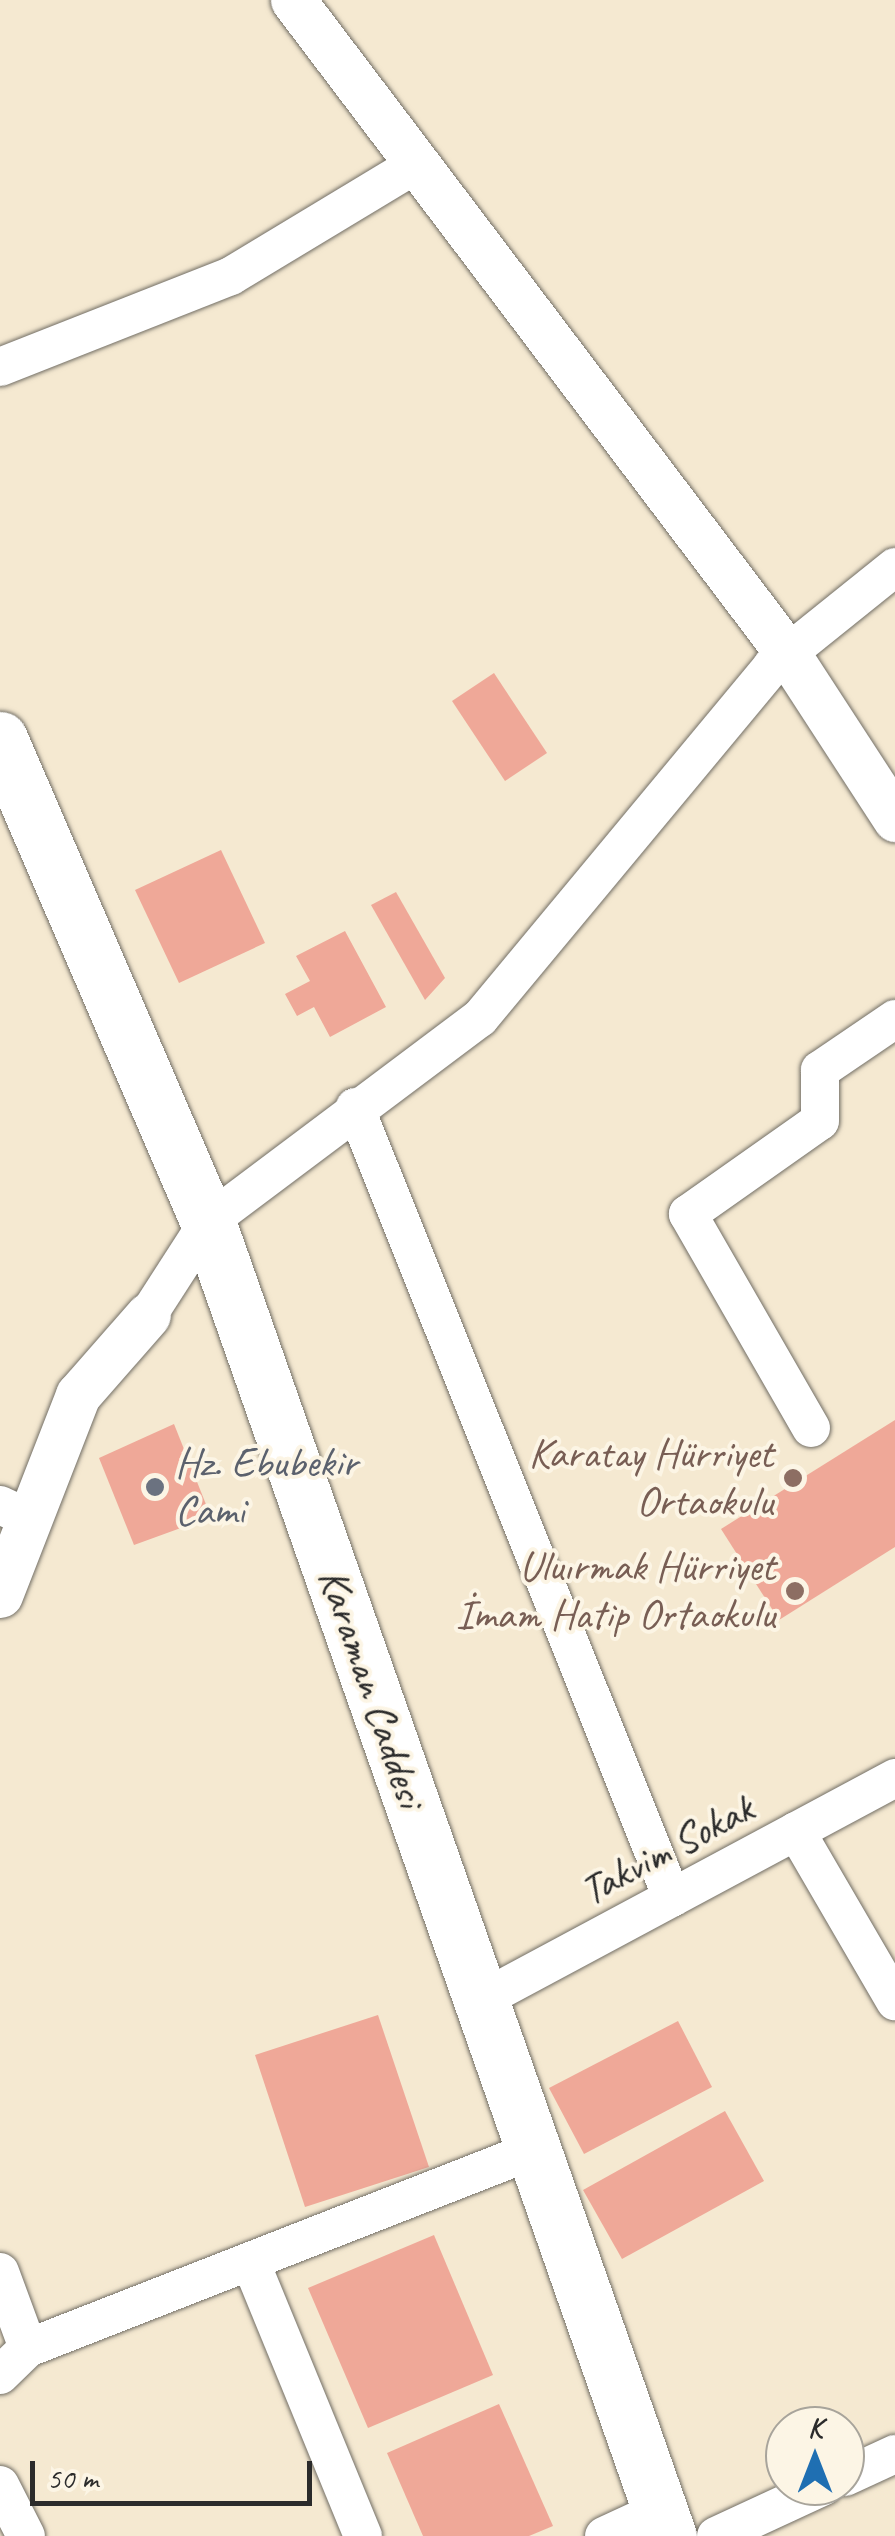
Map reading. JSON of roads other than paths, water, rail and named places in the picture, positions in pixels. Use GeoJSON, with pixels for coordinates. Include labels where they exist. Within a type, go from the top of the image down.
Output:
{"type":"FeatureCollection","features":[{"type":"Feature","properties":{"kind":"main road","name":"Karaman Caddesi"},"geometry":{"type":"LineString","coordinates":[[5,768],[208,1222],[664,2523]]}},
{"type":"Feature","properties":{"kind":"street"},"geometry":{"type":"LineString","coordinates":[[292,0],[788,654],[895,819]]}},
{"type":"Feature","properties":{"kind":"street"},"geometry":{"type":"LineString","coordinates":[[0,367],[231,276],[418,162]]}},
{"type":"Feature","properties":{"kind":"street"},"geometry":{"type":"LineString","coordinates":[[0,1596],[15,1512],[78,1395],[148,1315],[208,1222],[355,1107],[480,1018],[788,654],[895,568]]}},
{"type":"Feature","properties":{"kind":"street"},"geometry":{"type":"LineString","coordinates":[[811,1428],[688,1214],[820,1121],[820,1070],[895,1020]]}},
{"type":"Feature","properties":{"kind":"street"},"geometry":{"type":"LineString","coordinates":[[355,1107],[672,1898]]}},
{"type":"Feature","properties":{"kind":"street","name":"Takvim Sokak"},"geometry":{"type":"LineString","coordinates":[[481,2000],[895,1778]]}},
{"type":"Feature","properties":{"kind":"street"},"geometry":{"type":"LineString","coordinates":[[796,1831],[895,2001]]}},
{"type":"Feature","properties":{"kind":"street"},"geometry":{"type":"LineString","coordinates":[[0,2375],[28,2348],[534,2150]]}},
{"type":"Feature","properties":{"kind":"street"},"geometry":{"type":"LineString","coordinates":[[251,2263],[363,2536]]}},
{"type":"Feature","properties":{"kind":"street"},"geometry":{"type":"LineString","coordinates":[[0,2272],[28,2348]]}},
{"type":"Feature","properties":{"kind":"street"},"geometry":{"type":"LineString","coordinates":[[865,2467],[895,2454]]}},
{"type":"Feature","properties":{"kind":"street"},"geometry":{"type":"LineString","coordinates":[[0,2485],[26,2536]]}},
{"type":"Feature","properties":{"kind":"street"},"geometry":{"type":"LineString","coordinates":[[716,2536],[781,2506]]}},
{"type":"Feature","properties":{"kind":"street"},"geometry":{"type":"LineString","coordinates":[[604,2536],[664,2523]]}},
{"type":"Feature","properties":{"kind":"place","name":"Karatay Hürriyet Ortaokulu"},"geometry":{"type":"Point","coordinates":[793,1478]}},
{"type":"Feature","properties":{"kind":"place","name":"Hz. Ebubekir Cami"},"geometry":{"type":"Point","coordinates":[155,1487]}},
{"type":"Feature","properties":{"kind":"place","name":"Uluırmak Hürriyet İmam Hatip Ortaokulu"},"geometry":{"type":"Point","coordinates":[795,1591]}}]}
